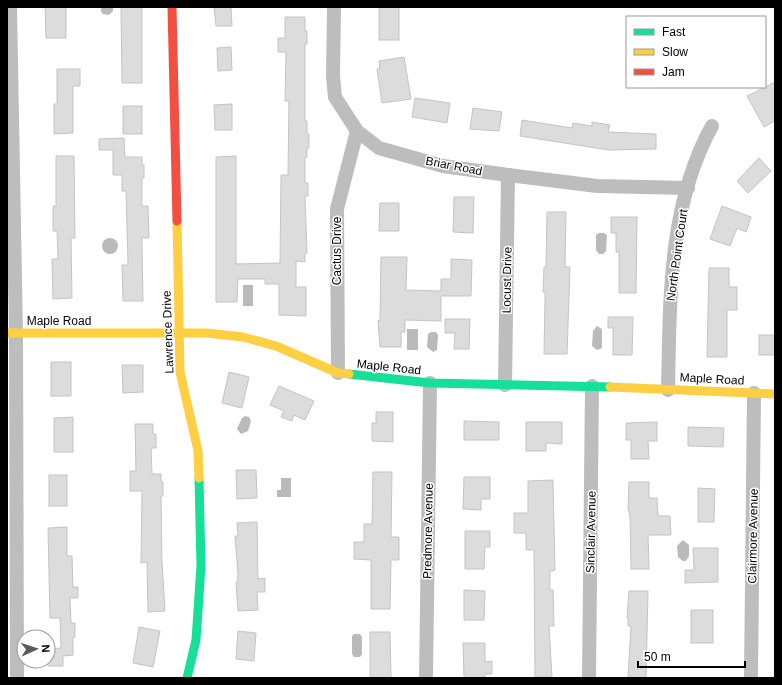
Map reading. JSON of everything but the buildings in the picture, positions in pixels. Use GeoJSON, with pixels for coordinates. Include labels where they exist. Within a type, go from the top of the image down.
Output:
{"type":"FeatureCollection","features":[{"type":"Feature","properties":{"kind":"street"},"geometry":{"type":"LineString","coordinates":[[10,7],[12,333],[17,678]]}},
{"type":"Feature","properties":{"kind":"street","name":"Lawrence Drive"},"geometry":{"type":"LineString","coordinates":[[172,7],[180,372],[198,451],[200,484],[201,566],[196,640],[187,678]]}},
{"type":"Feature","properties":{"kind":"street","name":"Briar Road"},"geometry":{"type":"LineString","coordinates":[[334,7],[332,76],[335,97],[357,132],[379,148],[443,166],[508,175],[597,186],[688,188]]}},
{"type":"Feature","properties":{"kind":"street","name":"North Point Court"},"geometry":{"type":"LineString","coordinates":[[668,390],[670,304],[679,220],[688,188],[689,178],[701,146],[712,126]]}},
{"type":"Feature","properties":{"kind":"street","name":"Cactus Drive"},"geometry":{"type":"LineString","coordinates":[[338,373],[337,209],[357,132]]}},
{"type":"Feature","properties":{"kind":"street","name":"Locust Drive"},"geometry":{"type":"LineString","coordinates":[[505,385],[508,175]]}},
{"type":"Feature","properties":{"kind":"street","name":"Maple Road"},"geometry":{"type":"LineString","coordinates":[[12,333],[179,332],[243,337],[276,346],[338,373],[430,383],[592,386],[775,394]]}},
{"type":"Feature","properties":{"kind":"street","name":"Predmore Avenue"},"geometry":{"type":"LineString","coordinates":[[426,678],[430,383]]}},
{"type":"Feature","properties":{"kind":"street","name":"Sinclair Avenue"},"geometry":{"type":"LineString","coordinates":[[589,678],[592,386]]}},
{"type":"Feature","properties":{"kind":"street","name":"Clairmore Avenue"},"geometry":{"type":"LineString","coordinates":[[751,678],[754,393]]}},
{"type":"Feature","properties":{"kind":"shaded area"},"geometry":{"type":"Polygon","coordinates":[[[101,7],[113,7],[113,11],[109,15],[103,14],[101,12],[101,7]]]}},
{"type":"Feature","properties":{"kind":"shaded area"},"geometry":{"type":"Polygon","coordinates":[[[599,233],[604,233],[607,235],[606,251],[603,254],[599,254],[596,250],[596,235],[599,233]]]}},
{"type":"Feature","properties":{"kind":"shaded area"},"geometry":{"type":"Polygon","coordinates":[[[107,238],[113,238],[118,243],[116,252],[113,254],[107,254],[102,249],[102,243],[107,238]]]}},
{"type":"Feature","properties":{"kind":"shaded area"},"geometry":{"type":"Polygon","coordinates":[[[243,285],[253,285],[253,306],[243,306],[243,285]]]}},
{"type":"Feature","properties":{"kind":"shaded area"},"geometry":{"type":"Polygon","coordinates":[[[597,326],[602,329],[602,348],[597,350],[592,346],[593,331],[597,326]]]}},
{"type":"Feature","properties":{"kind":"shaded area"},"geometry":{"type":"Polygon","coordinates":[[[407,329],[418,329],[418,350],[407,350],[407,329]]]}},
{"type":"Feature","properties":{"kind":"shaded area"},"geometry":{"type":"Polygon","coordinates":[[[431,332],[436,332],[438,335],[437,350],[433,352],[427,347],[428,334],[431,332]]]}},
{"type":"Feature","properties":{"kind":"shaded area"},"geometry":{"type":"Polygon","coordinates":[[[245,416],[249,417],[251,421],[248,431],[241,434],[237,429],[242,418],[245,416]]]}},
{"type":"Feature","properties":{"kind":"shaded area"},"geometry":{"type":"Polygon","coordinates":[[[281,478],[291,478],[291,497],[277,497],[277,490],[281,490],[281,478]]]}},
{"type":"Feature","properties":{"kind":"shaded area"},"geometry":{"type":"Polygon","coordinates":[[[683,540],[689,545],[689,556],[686,561],[683,561],[678,557],[677,546],[683,540]]]}},
{"type":"Feature","properties":{"kind":"shaded area"},"geometry":{"type":"Polygon","coordinates":[[[354,634],[360,634],[362,637],[362,654],[360,657],[354,657],[352,654],[352,636],[354,634]]]}},
{"type":"Feature","properties":{"kind":"traffic: fast"},"geometry":{"type":"LineString","coordinates":[[349,374],[430,383],[610,387]]}},
{"type":"Feature","properties":{"kind":"traffic: fast"},"geometry":{"type":"LineString","coordinates":[[187,678],[196,640],[201,566],[199,478]]}},
{"type":"Feature","properties":{"kind":"traffic: slow"},"geometry":{"type":"LineString","coordinates":[[177,221],[180,372],[198,451],[199,478]]}},
{"type":"Feature","properties":{"kind":"traffic: slow"},"geometry":{"type":"LineString","coordinates":[[7,333],[207,333],[243,337],[276,346],[338,373],[349,374]]}},
{"type":"Feature","properties":{"kind":"traffic: slow"},"geometry":{"type":"LineString","coordinates":[[610,387],[775,394]]}},
{"type":"Feature","properties":{"kind":"traffic: jam"},"geometry":{"type":"LineString","coordinates":[[172,7],[177,221]]}}]}
